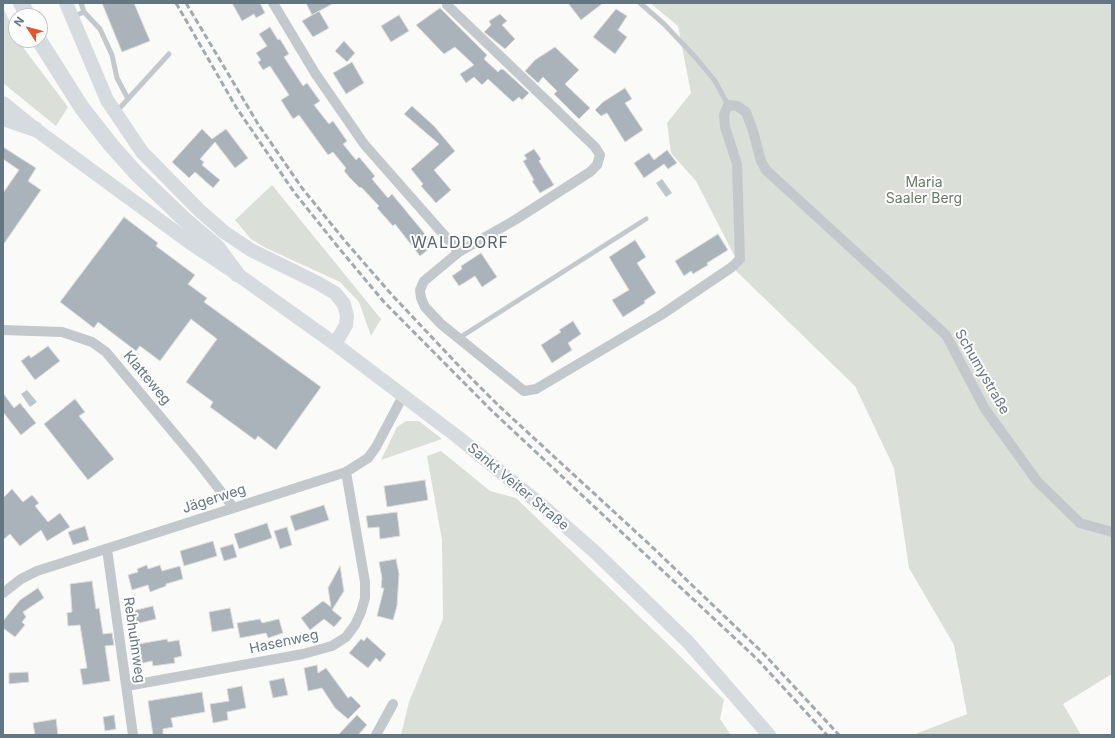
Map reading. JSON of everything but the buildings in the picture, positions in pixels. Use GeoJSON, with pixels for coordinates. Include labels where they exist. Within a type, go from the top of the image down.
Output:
{"type":"FeatureCollection","features":[{"type":"Feature","properties":{"kind":"highway"},"geometry":{"type":"LineString","coordinates":[[44,48],[82,108],[111,144],[178,214],[217,247],[237,274]]}},
{"type":"Feature","properties":{"kind":"highway"},"geometry":{"type":"LineString","coordinates":[[3,118],[35,129]]}},
{"type":"Feature","properties":{"kind":"main road"},"geometry":{"type":"LineString","coordinates":[[66,3],[77,15],[107,100],[142,152],[166,179],[224,232],[251,250],[335,293],[344,304],[347,316],[346,325],[335,344]]}},
{"type":"Feature","properties":{"kind":"main road","name":"Sankt Veiter Straße"},"geometry":{"type":"LineString","coordinates":[[3,103],[35,129],[192,244],[237,274],[335,344],[484,459],[596,553],[688,642],[769,735]]}},
{"type":"Feature","properties":{"kind":"street"},"geometry":{"type":"LineString","coordinates":[[273,3],[314,74],[364,144],[459,252]]}},
{"type":"Feature","properties":{"kind":"street"},"geometry":{"type":"LineString","coordinates":[[446,4],[595,147],[600,155],[597,164],[590,172],[515,220],[459,252],[424,281],[420,290],[421,298],[425,307],[441,324],[524,391],[536,389],[655,319],[732,267],[740,259],[737,164],[725,128],[724,115],[728,105]]}},
{"type":"Feature","properties":{"kind":"street","name":"Schumystraße"},"geometry":{"type":"LineString","coordinates":[[728,105],[737,106],[746,112],[754,131],[761,161],[766,170],[816,218],[860,255],[946,335],[985,409],[1037,481],[1080,523],[1112,532]]}},
{"type":"Feature","properties":{"kind":"street","name":"Klatteweg"},"geometry":{"type":"LineString","coordinates":[[3,330],[62,332],[92,342],[106,352],[198,462],[233,507]]}},
{"type":"Feature","properties":{"kind":"street","name":"Jägerweg"},"geometry":{"type":"LineString","coordinates":[[3,593],[21,579],[37,571],[346,472],[368,458],[376,447],[403,396]]}},
{"type":"Feature","properties":{"kind":"street","name":"Hasenweg"},"geometry":{"type":"LineString","coordinates":[[126,686],[304,654],[332,646],[346,637],[355,625],[365,598],[365,582],[346,472]]}},
{"type":"Feature","properties":{"kind":"street","name":"Rebhuhnweg"},"geometry":{"type":"LineString","coordinates":[[107,549],[133,735]]}},
{"type":"Feature","properties":{"kind":"street"},"geometry":{"type":"LineString","coordinates":[[376,735],[393,704]]}},
{"type":"Feature","properties":{"kind":"lane"},"geometry":{"type":"LineString","coordinates":[[81,3],[77,15],[100,29],[112,55],[117,78],[128,99]]}},
{"type":"Feature","properties":{"kind":"lane"},"geometry":{"type":"LineString","coordinates":[[640,3],[664,24],[696,58],[715,81],[728,105]]}},
{"type":"Feature","properties":{"kind":"lane"},"geometry":{"type":"LineString","coordinates":[[115,113],[170,54]]}},
{"type":"Feature","properties":{"kind":"lane"},"geometry":{"type":"LineString","coordinates":[[459,338],[646,219]]}},
{"type":"Feature","properties":{"kind":"green space","name":"Maria Saaler Berg"},"geometry":{"type":"Polygon","coordinates":[[[650,3],[1112,3],[1112,674],[1063,704],[1081,735],[913,735],[967,714],[954,645],[909,568],[894,468],[855,386],[736,271],[735,257],[696,181],[671,153],[667,123],[691,93],[678,26],[650,3]]]}},
{"type":"Feature","properties":{"kind":"green space"},"geometry":{"type":"Polygon","coordinates":[[[3,8],[8,18],[8,48],[24,48],[68,107],[56,126],[3,83],[3,8]]]}},
{"type":"Feature","properties":{"kind":"green space"},"geometry":{"type":"Polygon","coordinates":[[[272,185],[381,319],[371,336],[359,302],[340,282],[266,248],[251,239],[235,220],[272,185]]]}},
{"type":"Feature","properties":{"kind":"green space"},"geometry":{"type":"Polygon","coordinates":[[[406,421],[419,421],[442,439],[381,460],[397,427],[406,421]]]}},
{"type":"Feature","properties":{"kind":"green space"},"geometry":{"type":"Polygon","coordinates":[[[441,451],[490,491],[516,498],[671,647],[724,700],[720,719],[731,735],[401,735],[409,702],[443,619],[442,540],[427,456],[441,451]]]}},
{"type":"Feature","properties":{"kind":"shaded area"},"geometry":{"type":"Polygon","coordinates":[[[662,179],[672,193],[666,197],[656,183],[662,179]]]}},
{"type":"Feature","properties":{"kind":"shaded area"},"geometry":{"type":"Polygon","coordinates":[[[27,390],[37,402],[30,407],[21,394],[27,390]]]}},
{"type":"Feature","properties":{"kind":"railway"},"geometry":{"type":"LineString","coordinates":[[176,3],[236,107],[294,192],[384,302],[491,410],[757,659],[827,735]]}},
{"type":"Feature","properties":{"kind":"railway"},"geometry":{"type":"LineString","coordinates":[[186,3],[258,124],[302,188],[345,241],[392,295],[499,406],[649,544],[763,653],[839,735]]}},
{"type":"Feature","properties":{"kind":"district","name":"WALDDORF"},"geometry":{"type":"Point","coordinates":[460,243]}}]}
